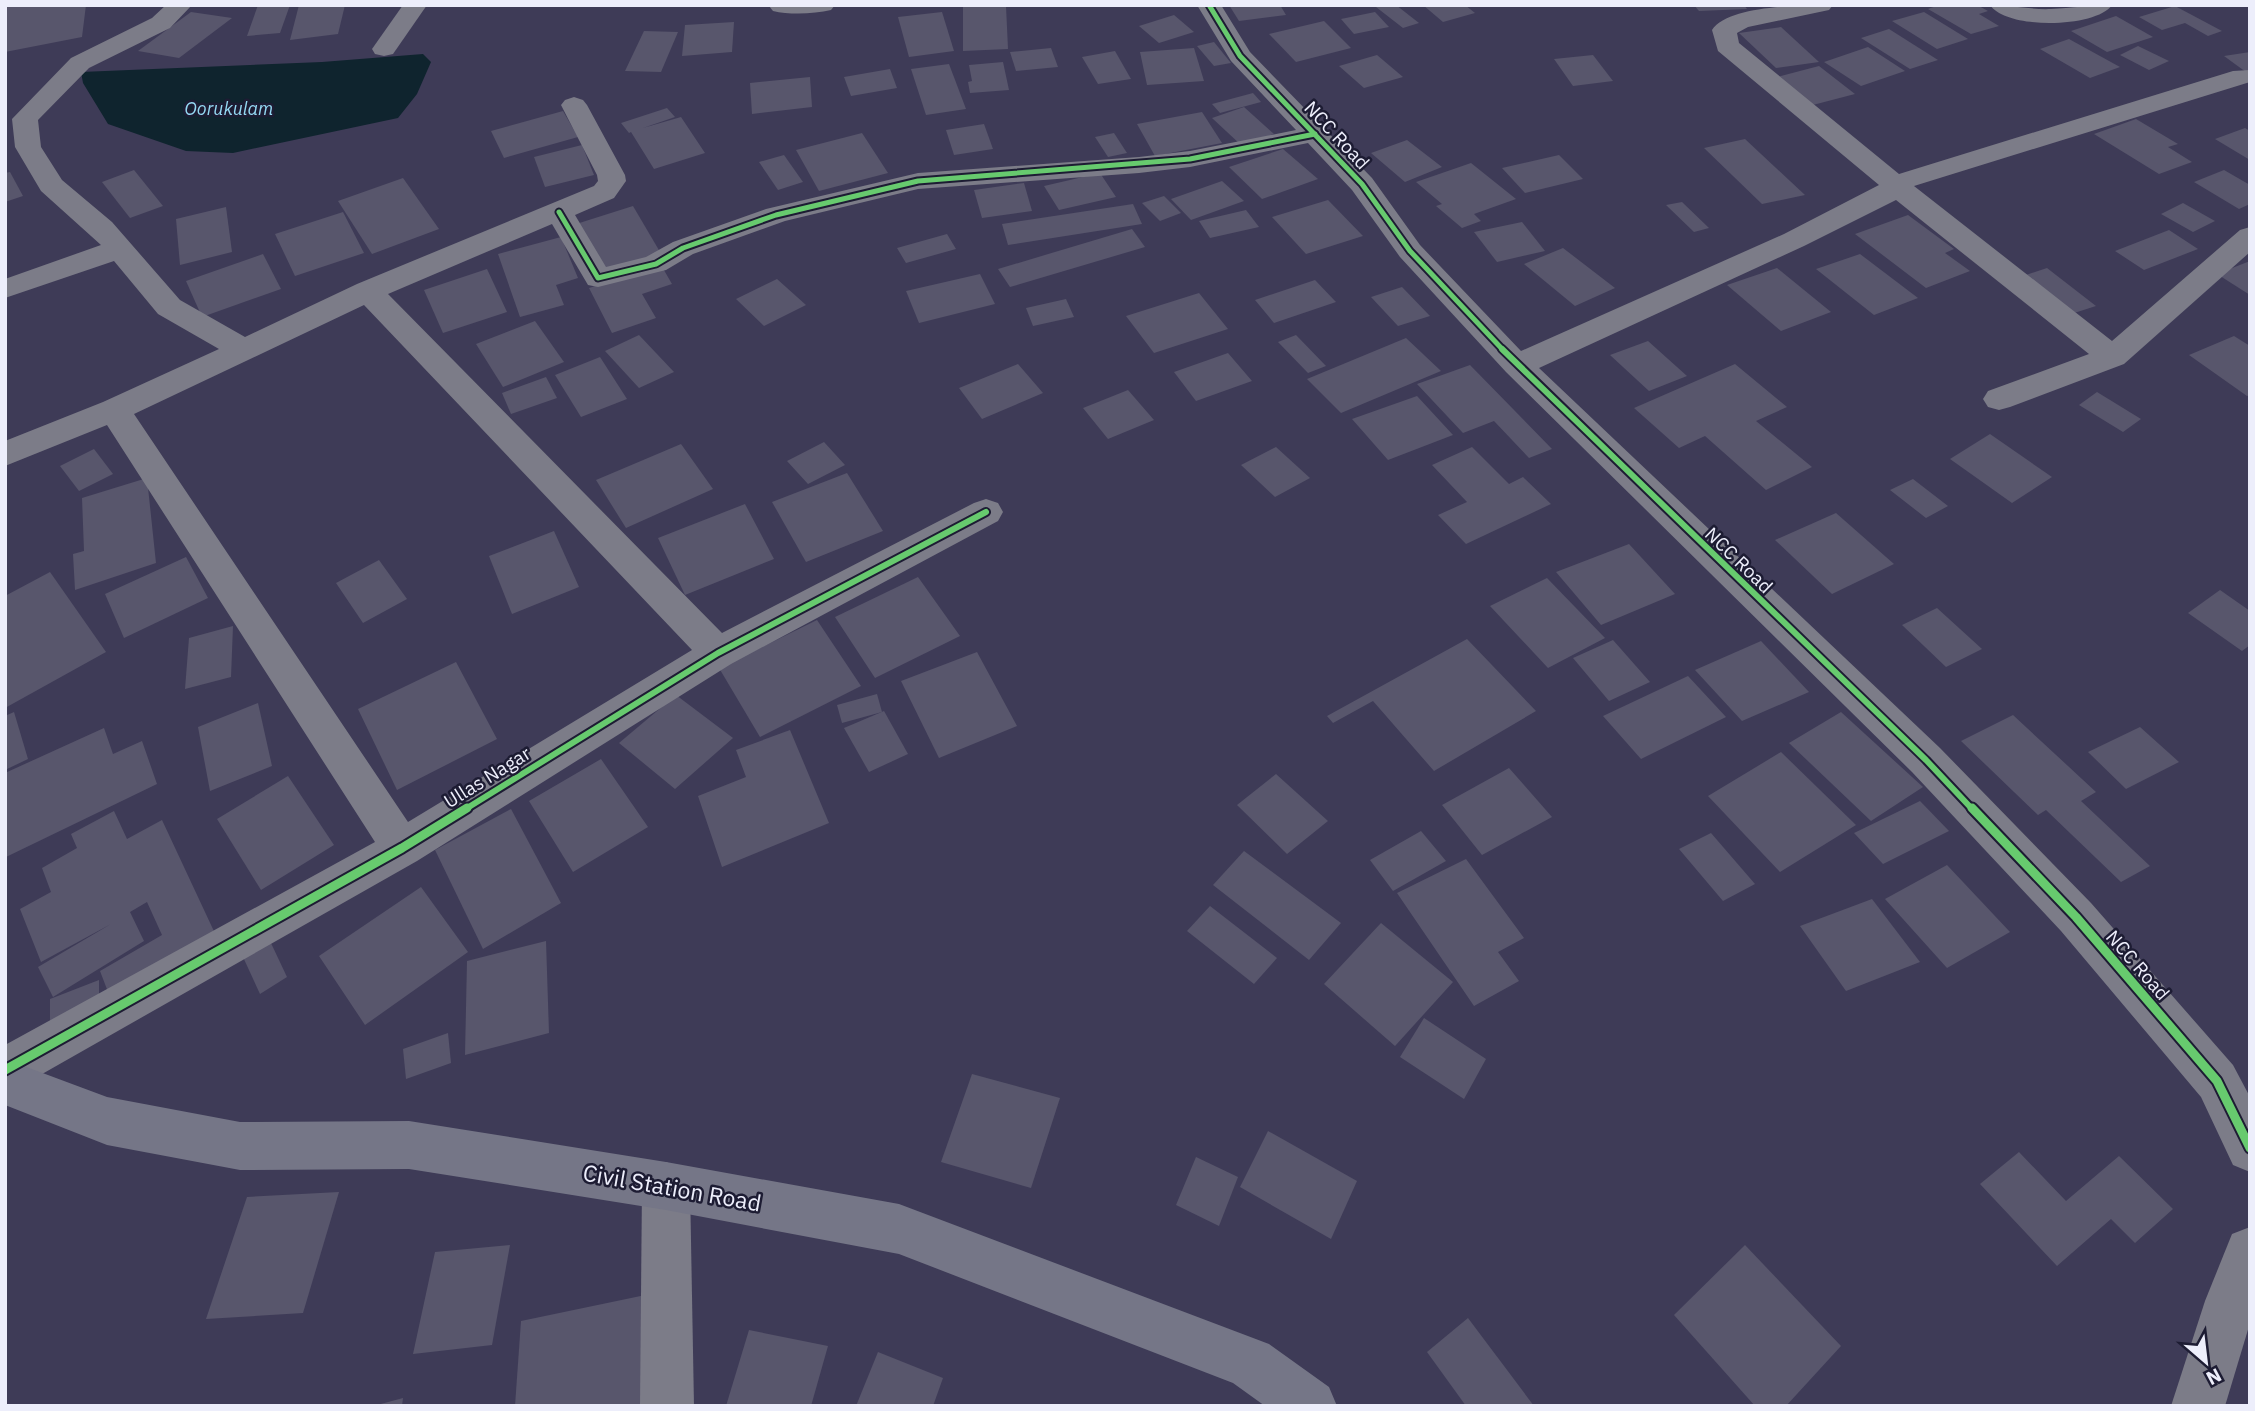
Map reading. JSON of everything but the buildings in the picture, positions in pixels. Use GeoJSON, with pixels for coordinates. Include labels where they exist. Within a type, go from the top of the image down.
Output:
{"type":"FeatureCollection","features":[{"type":"Feature","properties":{"kind":"main road","name":"Civil Station Road"},"geometry":{"type":"LineString","coordinates":[[5,1082],[107,1121],[240,1146],[409,1145],[666,1185],[899,1229],[1250,1363],[1310,1406]]}},
{"type":"Feature","properties":{"kind":"street"},"geometry":{"type":"LineString","coordinates":[[180,5],[162,23],[80,63],[25,119],[28,147],[51,185],[102,228],[169,307],[244,350]]}},
{"type":"Feature","properties":{"kind":"street"},"geometry":{"type":"LineString","coordinates":[[384,49],[415,5]]}},
{"type":"Feature","properties":{"kind":"street"},"geometry":{"type":"LineString","coordinates":[[780,6],[823,5]]}},
{"type":"Feature","properties":{"kind":"street","name":"NCC Road"},"geometry":{"type":"LineString","coordinates":[[1209,5],[1240,56],[1362,184],[1410,251],[1517,365],[1926,760],[2076,917],[2217,1081],[2248,1143]]}},
{"type":"Feature","properties":{"kind":"street"},"geometry":{"type":"LineString","coordinates":[[1821,5],[1773,9],[1724,30],[1727,46],[1894,184],[2113,357]]}},
{"type":"Feature","properties":{"kind":"street"},"geometry":{"type":"LineString","coordinates":[[2002,5],[2047,19],[2069,16],[2100,5]]}},
{"type":"Feature","properties":{"kind":"street"},"geometry":{"type":"LineString","coordinates":[[1517,365],[1794,240],[1888,193],[1894,184],[2242,76]]}},
{"type":"Feature","properties":{"kind":"street"},"geometry":{"type":"LineString","coordinates":[[5,454],[114,410],[368,291],[604,192],[612,181],[574,104]]}},
{"type":"Feature","properties":{"kind":"street"},"geometry":{"type":"LineString","coordinates":[[559,212],[598,278],[656,264],[683,248],[776,215],[918,181],[1190,159],[1315,134]]}},
{"type":"Feature","properties":{"kind":"street"},"geometry":{"type":"LineString","coordinates":[[1999,399],[2113,357],[2250,236]]}},
{"type":"Feature","properties":{"kind":"street"},"geometry":{"type":"LineString","coordinates":[[5,289],[119,248]]}},
{"type":"Feature","properties":{"kind":"street"},"geometry":{"type":"LineString","coordinates":[[368,291],[718,653]]}},
{"type":"Feature","properties":{"kind":"street"},"geometry":{"type":"LineString","coordinates":[[114,410],[402,848]]}},
{"type":"Feature","properties":{"kind":"street","name":"Ullas Nagar"},"geometry":{"type":"LineString","coordinates":[[5,1070],[402,848],[718,653],[986,512]]}},
{"type":"Feature","properties":{"kind":"street"},"geometry":{"type":"LineString","coordinates":[[666,1185],[667,1406]]}},
{"type":"Feature","properties":{"kind":"street"},"geometry":{"type":"LineString","coordinates":[[2198,1406],[2240,1293],[2250,1252]]}},
{"type":"Feature","properties":{"kind":"water","name":"Oorukulam"},"geometry":{"type":"Polygon","coordinates":[[[423,54],[431,62],[417,94],[398,118],[233,153],[186,151],[108,124],[83,83],[81,72],[322,62],[423,54]]]}},
{"type":"Feature","properties":{"kind":"cycle path"},"geometry":{"type":"LineString","coordinates":[[1209,5],[1240,56],[1362,184],[1410,251],[1517,365],[1926,760],[2076,917],[2217,1081],[2250,1148]]}},
{"type":"Feature","properties":{"kind":"cycle path"},"geometry":{"type":"LineString","coordinates":[[559,212],[598,278],[656,264],[683,248],[776,215],[918,181],[1190,159],[1315,134]]}},
{"type":"Feature","properties":{"kind":"cycle path"},"geometry":{"type":"LineString","coordinates":[[5,1070],[402,848],[718,653],[986,512]]}}]}
